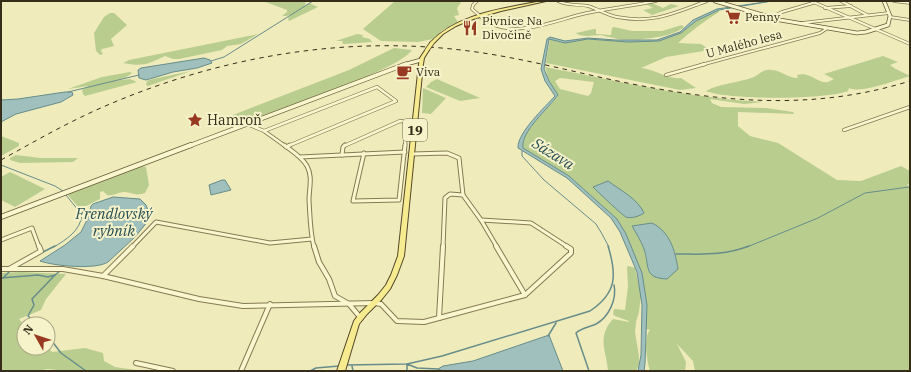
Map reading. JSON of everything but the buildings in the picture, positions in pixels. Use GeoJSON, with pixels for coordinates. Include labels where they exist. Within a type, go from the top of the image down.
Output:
{"type":"FeatureCollection","features":[{"type":"Feature","properties":{"kind":"main road","name":"19"},"geometry":{"type":"LineString","coordinates":[[343,367],[351,338],[360,317],[391,284],[401,256],[421,60],[432,43],[451,27],[480,17],[545,1]]}},
{"type":"Feature","properties":{"kind":"street"},"geometry":{"type":"LineString","coordinates":[[476,1],[472,9],[480,17],[498,26],[521,29],[598,10],[655,1]]}},
{"type":"Feature","properties":{"kind":"street"},"geometry":{"type":"LineString","coordinates":[[558,1],[562,3],[587,6],[608,15],[626,19],[652,19],[707,1]]}},
{"type":"Feature","properties":{"kind":"street"},"geometry":{"type":"LineString","coordinates":[[715,1],[770,18],[797,24],[855,33],[875,30],[888,25],[890,17],[884,1]]}},
{"type":"Feature","properties":{"kind":"street"},"geometry":{"type":"LineString","coordinates":[[841,1],[867,14]]}},
{"type":"Feature","properties":{"kind":"street"},"geometry":{"type":"LineString","coordinates":[[894,1],[910,3]]}},
{"type":"Feature","properties":{"kind":"street"},"geometry":{"type":"LineString","coordinates":[[770,18],[782,12],[812,2],[910,44]]}},
{"type":"Feature","properties":{"kind":"street"},"geometry":{"type":"LineString","coordinates":[[824,8],[851,6]]}},
{"type":"Feature","properties":{"kind":"street"},"geometry":{"type":"LineString","coordinates":[[797,24],[867,14],[889,13]]}},
{"type":"Feature","properties":{"kind":"street"},"geometry":{"type":"LineString","coordinates":[[890,17],[910,20]]}},
{"type":"Feature","properties":{"kind":"street","name":"U Malého lesa"},"geometry":{"type":"LineString","coordinates":[[666,75],[820,33],[826,29]]}},
{"type":"Feature","properties":{"kind":"street"},"geometry":{"type":"LineString","coordinates":[[1,217],[107,175],[412,62],[421,60]]}},
{"type":"Feature","properties":{"kind":"street"},"geometry":{"type":"LineString","coordinates":[[264,131],[377,87],[396,101],[286,147]]}},
{"type":"Feature","properties":{"kind":"street"},"geometry":{"type":"LineString","coordinates":[[844,130],[910,107]]}},
{"type":"Feature","properties":{"kind":"street"},"geometry":{"type":"LineString","coordinates":[[342,155],[343,147],[346,144],[400,121],[407,122],[399,200],[353,201],[364,153]]}},
{"type":"Feature","properties":{"kind":"street"},"geometry":{"type":"LineString","coordinates":[[247,124],[264,131],[300,157],[306,166],[310,176],[311,186],[309,198],[312,238],[319,262],[329,279],[332,290],[338,299],[349,304],[360,317]]}},
{"type":"Feature","properties":{"kind":"street"},"geometry":{"type":"LineString","coordinates":[[300,157],[405,152]]}},
{"type":"Feature","properties":{"kind":"street"},"geometry":{"type":"LineString","coordinates":[[412,154],[447,153],[458,158],[463,195],[481,220],[525,295]]}},
{"type":"Feature","properties":{"kind":"street"},"geometry":{"type":"LineString","coordinates":[[439,318],[445,198],[450,194],[463,195]]}},
{"type":"Feature","properties":{"kind":"street"},"geometry":{"type":"LineString","coordinates":[[1,270],[63,269],[103,276],[199,299],[243,306],[270,304],[349,304],[375,302],[382,304],[394,320],[424,322],[525,295],[571,253],[571,249],[531,223],[481,220]]}},
{"type":"Feature","properties":{"kind":"street"},"geometry":{"type":"LineString","coordinates":[[103,276],[156,222],[253,242],[270,243],[312,238]]}},
{"type":"Feature","properties":{"kind":"street"},"geometry":{"type":"LineString","coordinates":[[1,240],[32,228],[41,251],[20,261],[9,269]]}},
{"type":"Feature","properties":{"kind":"street"},"geometry":{"type":"LineString","coordinates":[[241,371],[270,304]]}},
{"type":"Feature","properties":{"kind":"street"},"geometry":{"type":"LineString","coordinates":[[136,363],[173,371]]}},
{"type":"Feature","properties":{"kind":"green space"},"geometry":{"type":"Polygon","coordinates":[[[263,1],[303,1],[306,3],[304,6],[309,3],[318,7],[289,21],[288,18],[291,15],[282,16],[287,12],[287,10],[263,1]]]}},
{"type":"Feature","properties":{"kind":"green space"},"geometry":{"type":"Polygon","coordinates":[[[395,1],[462,1],[457,8],[459,15],[454,16],[458,22],[443,30],[433,39],[418,42],[381,41],[363,29],[395,1]]]}},
{"type":"Feature","properties":{"kind":"green space"},"geometry":{"type":"Polygon","coordinates":[[[652,3],[663,8],[671,4],[679,6],[652,15],[643,10],[653,8],[646,4],[652,3]]]}},
{"type":"Feature","properties":{"kind":"green space"},"geometry":{"type":"Polygon","coordinates":[[[719,10],[719,12],[698,26],[678,43],[701,44],[710,50],[666,57],[641,68],[676,78],[681,78],[696,88],[680,90],[546,63],[550,38],[565,43],[588,39],[628,42],[659,41],[681,33],[696,21],[719,10]]]}},
{"type":"Feature","properties":{"kind":"green space"},"geometry":{"type":"Polygon","coordinates":[[[110,13],[114,13],[127,25],[111,39],[114,46],[102,49],[101,51],[103,54],[100,55],[96,51],[94,33],[104,17],[110,13]]]}},
{"type":"Feature","properties":{"kind":"green space"},"geometry":{"type":"Polygon","coordinates":[[[682,25],[684,27],[671,34],[633,40],[618,39],[600,35],[578,35],[576,33],[596,29],[596,34],[611,35],[612,28],[614,27],[632,31],[662,31],[682,25]]]}},
{"type":"Feature","properties":{"kind":"green space"},"geometry":{"type":"Polygon","coordinates":[[[258,34],[241,44],[227,46],[222,50],[179,59],[173,59],[165,56],[150,63],[141,65],[123,63],[129,60],[258,34]]]}},
{"type":"Feature","properties":{"kind":"green space"},"geometry":{"type":"Polygon","coordinates":[[[357,34],[363,35],[362,37],[370,39],[372,42],[344,44],[342,43],[343,41],[336,41],[357,34]]]}},
{"type":"Feature","properties":{"kind":"green space"},"geometry":{"type":"Polygon","coordinates":[[[394,48],[412,50],[402,59],[384,69],[334,90],[243,122],[230,119],[233,115],[349,70],[394,48]]]}},
{"type":"Feature","properties":{"kind":"green space"},"geometry":{"type":"Polygon","coordinates":[[[883,56],[898,62],[890,65],[910,76],[870,88],[849,88],[848,91],[819,96],[777,98],[754,97],[717,94],[706,91],[717,86],[754,77],[768,70],[775,70],[794,78],[798,78],[797,75],[802,74],[828,82],[834,79],[824,74],[883,56]]]}},
{"type":"Feature","properties":{"kind":"green space"},"geometry":{"type":"Polygon","coordinates":[[[545,67],[680,93],[763,102],[744,104],[710,99],[712,103],[721,107],[766,108],[793,112],[794,114],[738,112],[738,126],[750,136],[778,143],[837,180],[861,181],[901,166],[910,171],[910,183],[907,185],[910,187],[910,371],[695,371],[693,361],[677,344],[686,362],[685,371],[650,371],[646,350],[648,333],[650,330],[646,329],[647,305],[626,234],[617,219],[569,176],[523,148],[523,142],[530,128],[558,96],[549,81],[545,67]],[[560,78],[555,81],[560,89],[588,96],[591,93],[594,82],[560,78]],[[652,223],[633,226],[644,249],[649,272],[678,269],[671,243],[663,232],[652,223]]]}},
{"type":"Feature","properties":{"kind":"green space"},"geometry":{"type":"Polygon","coordinates":[[[191,71],[148,86],[146,85],[147,81],[153,79],[191,71]]]}},
{"type":"Feature","properties":{"kind":"green space"},"geometry":{"type":"Polygon","coordinates":[[[130,72],[132,73],[125,78],[113,81],[130,79],[137,82],[85,96],[82,90],[88,86],[68,89],[102,77],[130,72]]]}},
{"type":"Feature","properties":{"kind":"green space"},"geometry":{"type":"Polygon","coordinates":[[[437,79],[480,98],[460,101],[426,87],[437,79]]]}},
{"type":"Feature","properties":{"kind":"green space"},"geometry":{"type":"Polygon","coordinates":[[[423,88],[446,98],[431,114],[422,113],[423,88]]]}},
{"type":"Feature","properties":{"kind":"green space"},"geometry":{"type":"Polygon","coordinates":[[[1,136],[19,143],[19,146],[1,156],[1,136]]]}},
{"type":"Feature","properties":{"kind":"green space"},"geometry":{"type":"Polygon","coordinates":[[[16,155],[40,158],[78,158],[73,162],[20,163],[10,160],[10,158],[16,155]]]}},
{"type":"Feature","properties":{"kind":"green space"},"geometry":{"type":"Polygon","coordinates":[[[141,166],[146,167],[149,185],[145,193],[135,194],[123,192],[107,195],[103,191],[100,192],[100,199],[80,209],[67,194],[141,166]]]}},
{"type":"Feature","properties":{"kind":"green space"},"geometry":{"type":"Polygon","coordinates":[[[10,172],[45,189],[15,207],[1,200],[1,177],[10,172]]]}},
{"type":"Feature","properties":{"kind":"green space"},"geometry":{"type":"Polygon","coordinates":[[[629,266],[635,268],[641,295],[635,332],[639,365],[636,371],[608,371],[604,345],[605,332],[613,319],[629,322],[613,314],[614,309],[625,310],[628,286],[627,267],[629,266]]]}},
{"type":"Feature","properties":{"kind":"green space"},"geometry":{"type":"Polygon","coordinates":[[[21,272],[66,274],[46,299],[41,310],[26,316],[16,316],[16,356],[56,356],[56,352],[85,348],[103,353],[104,361],[115,367],[136,370],[66,371],[48,369],[37,371],[1,371],[1,273],[21,272]]]}},
{"type":"Feature","properties":{"kind":"water"},"geometry":{"type":"Polygon","coordinates":[[[772,1],[719,10],[696,21],[681,33],[659,41],[628,42],[588,39],[565,43],[549,39],[544,69],[549,81],[558,95],[530,128],[523,142],[523,148],[569,176],[617,219],[626,234],[642,273],[647,305],[645,364],[644,371],[638,371],[641,355],[642,305],[637,272],[620,232],[611,218],[567,178],[518,148],[522,135],[539,113],[555,96],[545,81],[541,69],[547,39],[550,37],[565,41],[588,38],[615,40],[657,40],[680,32],[693,20],[717,9],[772,1]]]}},
{"type":"Feature","properties":{"kind":"water"},"geometry":{"type":"Polygon","coordinates":[[[204,58],[210,60],[212,63],[146,80],[139,78],[138,70],[141,68],[204,58]]]}},
{"type":"Feature","properties":{"kind":"water"},"geometry":{"type":"Polygon","coordinates":[[[72,92],[73,95],[61,102],[16,114],[1,122],[1,100],[72,92]]]}},
{"type":"Feature","properties":{"kind":"water"},"geometry":{"type":"Polygon","coordinates":[[[225,180],[231,190],[211,195],[209,185],[225,180]]]}},
{"type":"Feature","properties":{"kind":"water"},"geometry":{"type":"Polygon","coordinates":[[[608,181],[638,203],[644,213],[635,217],[626,217],[593,187],[608,181]]]}},
{"type":"Feature","properties":{"kind":"water","name":"Frendlovský rybník"},"geometry":{"type":"Polygon","coordinates":[[[113,197],[140,199],[146,205],[149,213],[148,221],[135,237],[108,262],[85,267],[40,261],[65,245],[81,232],[93,204],[113,197]]]}},
{"type":"Feature","properties":{"kind":"water"},"geometry":{"type":"Polygon","coordinates":[[[652,223],[667,236],[671,242],[675,255],[678,269],[667,279],[659,278],[651,274],[644,249],[632,226],[652,223]]]}},
{"type":"Feature","properties":{"kind":"water"},"geometry":{"type":"Polygon","coordinates":[[[549,335],[563,371],[443,371],[438,369],[443,366],[473,361],[549,335]]]}},
{"type":"Feature","properties":{"kind":"waterway"},"geometry":{"type":"LineString","coordinates":[[211,61],[224,57],[313,1]]}},
{"type":"Feature","properties":{"kind":"waterway"},"geometry":{"type":"LineString","coordinates":[[68,92],[139,75]]}},
{"type":"Feature","properties":{"kind":"waterway","name":"Sázava"},"geometry":{"type":"LineString","coordinates":[[522,151],[522,156],[544,180],[596,224],[609,247]]}},
{"type":"Feature","properties":{"kind":"waterway"},"geometry":{"type":"LineString","coordinates":[[1,165],[55,186],[63,191]]}},
{"type":"Feature","properties":{"kind":"waterway"},"geometry":{"type":"LineString","coordinates":[[747,247],[818,218],[865,193],[909,187]]}},
{"type":"Feature","properties":{"kind":"waterway"},"geometry":{"type":"LineString","coordinates":[[54,247],[72,234],[79,226],[81,221],[82,215],[66,195]]}},
{"type":"Feature","properties":{"kind":"waterway"},"geometry":{"type":"LineString","coordinates":[[41,253],[55,246]]}},
{"type":"Feature","properties":{"kind":"waterway"},"geometry":{"type":"LineString","coordinates":[[407,364],[442,356],[590,311],[605,297],[610,290],[612,283],[613,266],[608,246]]}},
{"type":"Feature","properties":{"kind":"waterway"},"geometry":{"type":"LineString","coordinates":[[676,254],[722,253],[749,246]]}},
{"type":"Feature","properties":{"kind":"waterway"},"geometry":{"type":"LineString","coordinates":[[3,278],[10,271]]}},
{"type":"Feature","properties":{"kind":"waterway"},"geometry":{"type":"LineString","coordinates":[[55,275],[60,271]]}},
{"type":"Feature","properties":{"kind":"waterway"},"geometry":{"type":"LineString","coordinates":[[3,278],[38,275],[48,277],[55,275]]}},
{"type":"Feature","properties":{"kind":"waterway"},"geometry":{"type":"LineString","coordinates":[[28,316],[34,305],[32,299],[55,275]]}},
{"type":"Feature","properties":{"kind":"waterway"},"geometry":{"type":"LineString","coordinates":[[589,371],[576,333],[596,324],[605,317],[613,302],[615,290],[614,285]]}},
{"type":"Feature","properties":{"kind":"waterway"},"geometry":{"type":"LineString","coordinates":[[548,336],[556,323]]}},
{"type":"Feature","properties":{"kind":"waterway"},"geometry":{"type":"LineString","coordinates":[[56,346],[61,353],[86,371]]}},
{"type":"Feature","properties":{"kind":"waterway"},"geometry":{"type":"LineString","coordinates":[[346,365],[407,364]]}},
{"type":"Feature","properties":{"kind":"waterway"},"geometry":{"type":"LineString","coordinates":[[407,364],[417,368],[438,369]]}},
{"type":"Feature","properties":{"kind":"waterway"},"geometry":{"type":"LineString","coordinates":[[407,364],[407,371]]}},
{"type":"Feature","properties":{"kind":"waterway"},"geometry":{"type":"LineString","coordinates":[[310,371],[316,368],[339,366]]}},
{"type":"Feature","properties":{"kind":"waterway"},"geometry":{"type":"LineString","coordinates":[[352,366],[353,371]]}},
{"type":"Feature","properties":{"kind":"railway"},"geometry":{"type":"LineString","coordinates":[[1,160],[82,117],[153,87],[197,73],[241,62],[332,48],[377,46],[423,47],[469,51],[522,60],[646,87],[722,98],[796,100],[834,97],[872,91],[910,81]]}},
{"type":"Feature","properties":{"kind":"place","name":"Penny"},"geometry":{"type":"Point","coordinates":[733,17]}},
{"type":"Feature","properties":{"kind":"place","name":"Pivnice Na Divočině"},"geometry":{"type":"Point","coordinates":[470,28]}},
{"type":"Feature","properties":{"kind":"place","name":"Viva"},"geometry":{"type":"Point","coordinates":[404,72]}},
{"type":"Feature","properties":{"kind":"place","name":"Hamroň"},"geometry":{"type":"Point","coordinates":[195,120]}}]}
